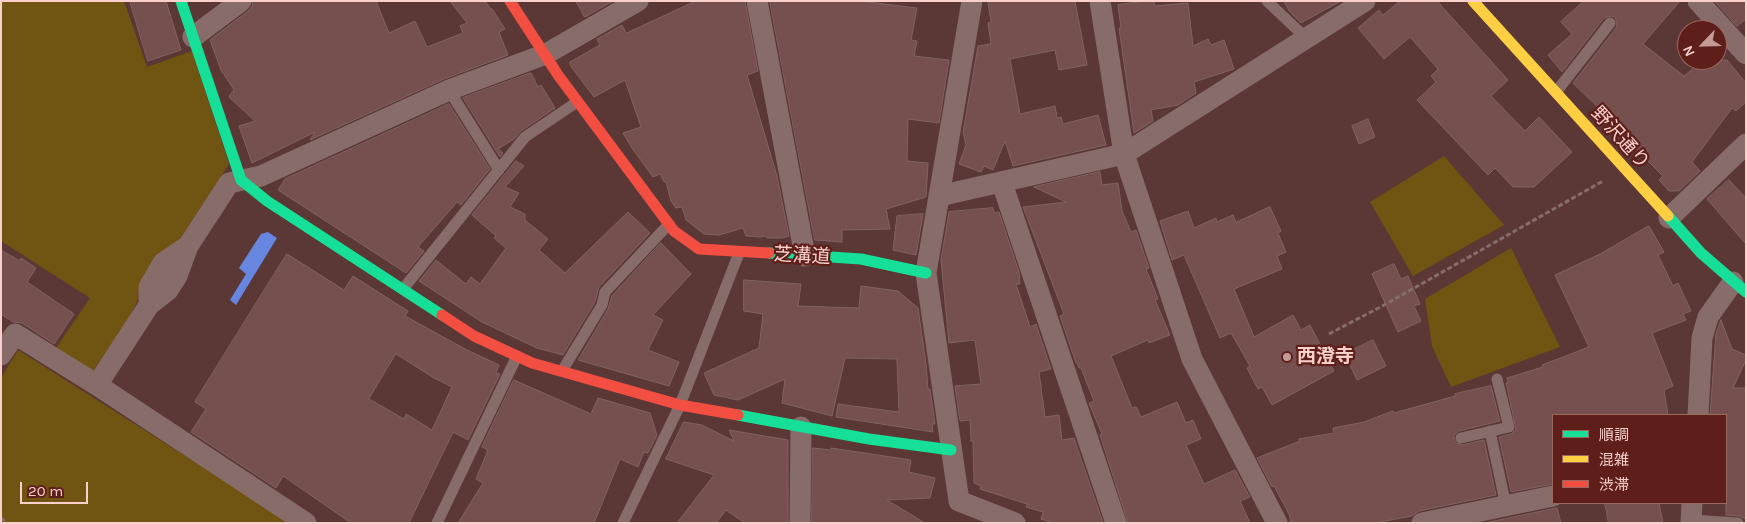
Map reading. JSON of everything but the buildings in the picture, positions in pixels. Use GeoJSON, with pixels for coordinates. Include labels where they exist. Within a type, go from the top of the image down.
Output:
{"type":"FeatureCollection","features":[{"type":"Feature","properties":{"kind":"street"},"geometry":{"type":"LineString","coordinates":[[181,1],[242,180],[267,201],[474,336],[532,363],[680,405],[869,439],[951,450]]}},
{"type":"Feature","properties":{"kind":"street"},"geometry":{"type":"LineString","coordinates":[[194,37],[240,1]]}},
{"type":"Feature","properties":{"kind":"street","name":"芝溝道"},"geometry":{"type":"LineString","coordinates":[[510,1],[558,75],[674,231],[699,250],[861,259],[926,273]]}},
{"type":"Feature","properties":{"kind":"street"},"geometry":{"type":"LineString","coordinates":[[96,385],[149,305],[168,290],[177,276],[188,246],[229,183],[261,176],[449,90],[546,54],[638,1]]}},
{"type":"Feature","properties":{"kind":"street"},"geometry":{"type":"LineString","coordinates":[[757,1],[806,256]]}},
{"type":"Feature","properties":{"kind":"street"},"geometry":{"type":"LineString","coordinates":[[972,1],[926,273],[959,501],[1015,523]]}},
{"type":"Feature","properties":{"kind":"street"},"geometry":{"type":"LineString","coordinates":[[1100,1],[1124,154],[1192,359],[1277,523]]}},
{"type":"Feature","properties":{"kind":"street"},"geometry":{"type":"LineString","coordinates":[[939,196],[1124,154],[1365,1]]}},
{"type":"Feature","properties":{"kind":"street","name":"野沢通り"},"geometry":{"type":"LineString","coordinates":[[1473,1],[1701,253],[1739,287]]}},
{"type":"Feature","properties":{"kind":"street"},"geometry":{"type":"LineString","coordinates":[[1698,1],[1746,54]]}},
{"type":"Feature","properties":{"kind":"street"},"geometry":{"type":"LineString","coordinates":[[1669,218],[1746,144]]}},
{"type":"Feature","properties":{"kind":"street"},"geometry":{"type":"LineString","coordinates":[[1002,183],[1116,523]]}},
{"type":"Feature","properties":{"kind":"street"},"geometry":{"type":"LineString","coordinates":[[1698,414],[1702,338],[1708,317],[1739,287]]}},
{"type":"Feature","properties":{"kind":"street"},"geometry":{"type":"LineString","coordinates":[[1,355],[8,329],[304,522]]}},
{"type":"Feature","properties":{"kind":"street"},"geometry":{"type":"LineString","coordinates":[[800,523],[801,426]]}},
{"type":"Feature","properties":{"kind":"street"},"geometry":{"type":"LineString","coordinates":[[1422,523],[1552,496]]}},
{"type":"Feature","properties":{"kind":"lane"},"geometry":{"type":"LineString","coordinates":[[1267,1],[1306,38]]}},
{"type":"Feature","properties":{"kind":"lane"},"geometry":{"type":"LineString","coordinates":[[1556,92],[1610,23]]}},
{"type":"Feature","properties":{"kind":"lane"},"geometry":{"type":"LineString","coordinates":[[449,90],[499,170]]}},
{"type":"Feature","properties":{"kind":"lane"},"geometry":{"type":"LineString","coordinates":[[403,289],[525,137],[578,101]]}},
{"type":"Feature","properties":{"kind":"lane"},"geometry":{"type":"LineString","coordinates":[[562,371],[602,305],[604,292],[669,224]]}},
{"type":"Feature","properties":{"kind":"lane"},"geometry":{"type":"LineString","coordinates":[[623,523],[680,405],[740,253]]}},
{"type":"Feature","properties":{"kind":"lane"},"geometry":{"type":"LineString","coordinates":[[437,523],[517,356]]}},
{"type":"Feature","properties":{"kind":"lane"},"geometry":{"type":"LineString","coordinates":[[1462,438],[1509,427],[1497,378]]}},
{"type":"Feature","properties":{"kind":"lane"},"geometry":{"type":"LineString","coordinates":[[1490,431],[1506,506]]}},
{"type":"Feature","properties":{"kind":"lane"},"geometry":{"type":"LineString","coordinates":[[1692,515],[1738,523]]}},
{"type":"Feature","properties":{"kind":"path"},"geometry":{"type":"LineString","coordinates":[[1329,334],[1606,180]]}},
{"type":"Feature","properties":{"kind":"path"},"geometry":{"type":"LineString","coordinates":[[1,518],[7,523]]}},
{"type":"Feature","properties":{"kind":"shaded area"},"geometry":{"type":"Polygon","coordinates":[[[1,1],[124,1],[147,67],[192,51],[229,164],[174,248],[139,290],[137,302],[122,329],[91,374],[54,351],[90,298],[1,241],[1,1]]]}},
{"type":"Feature","properties":{"kind":"shaded area"},"geometry":{"type":"Polygon","coordinates":[[[1444,156],[1504,225],[1413,276],[1370,202],[1444,156]]]}},
{"type":"Feature","properties":{"kind":"shaded area"},"geometry":{"type":"Polygon","coordinates":[[[1511,248],[1560,347],[1451,387],[1432,346],[1425,299],[1511,248]]]}},
{"type":"Feature","properties":{"kind":"shaded area"},"geometry":{"type":"Polygon","coordinates":[[[18,350],[291,523],[1,523],[1,378],[18,350]]]}},
{"type":"Feature","properties":{"kind":"water"},"geometry":{"type":"Polygon","coordinates":[[[268,232],[277,238],[236,305],[230,300],[246,274],[239,268],[261,234],[268,232]]]}},
{"type":"Feature","properties":{"kind":"traffic: fast"},"geometry":{"type":"LineString","coordinates":[[181,1],[241,180],[267,201],[442,315]]}},
{"type":"Feature","properties":{"kind":"traffic: fast"},"geometry":{"type":"LineString","coordinates":[[1668,216],[1701,253],[1746,292]]}},
{"type":"Feature","properties":{"kind":"traffic: fast"},"geometry":{"type":"LineString","coordinates":[[769,253],[861,259],[926,273]]}},
{"type":"Feature","properties":{"kind":"traffic: fast"},"geometry":{"type":"LineString","coordinates":[[738,415],[869,439],[951,450]]}},
{"type":"Feature","properties":{"kind":"traffic: slow"},"geometry":{"type":"LineString","coordinates":[[1473,1],[1668,216]]}},
{"type":"Feature","properties":{"kind":"traffic: jam"},"geometry":{"type":"LineString","coordinates":[[510,1],[558,75],[674,231],[699,249],[769,253]]}},
{"type":"Feature","properties":{"kind":"traffic: jam"},"geometry":{"type":"LineString","coordinates":[[442,315],[474,336],[532,363],[680,405],[738,415]]}},
{"type":"Feature","properties":{"kind":"place","name":"西澄寺"},"geometry":{"type":"Point","coordinates":[1287,357]}}]}
